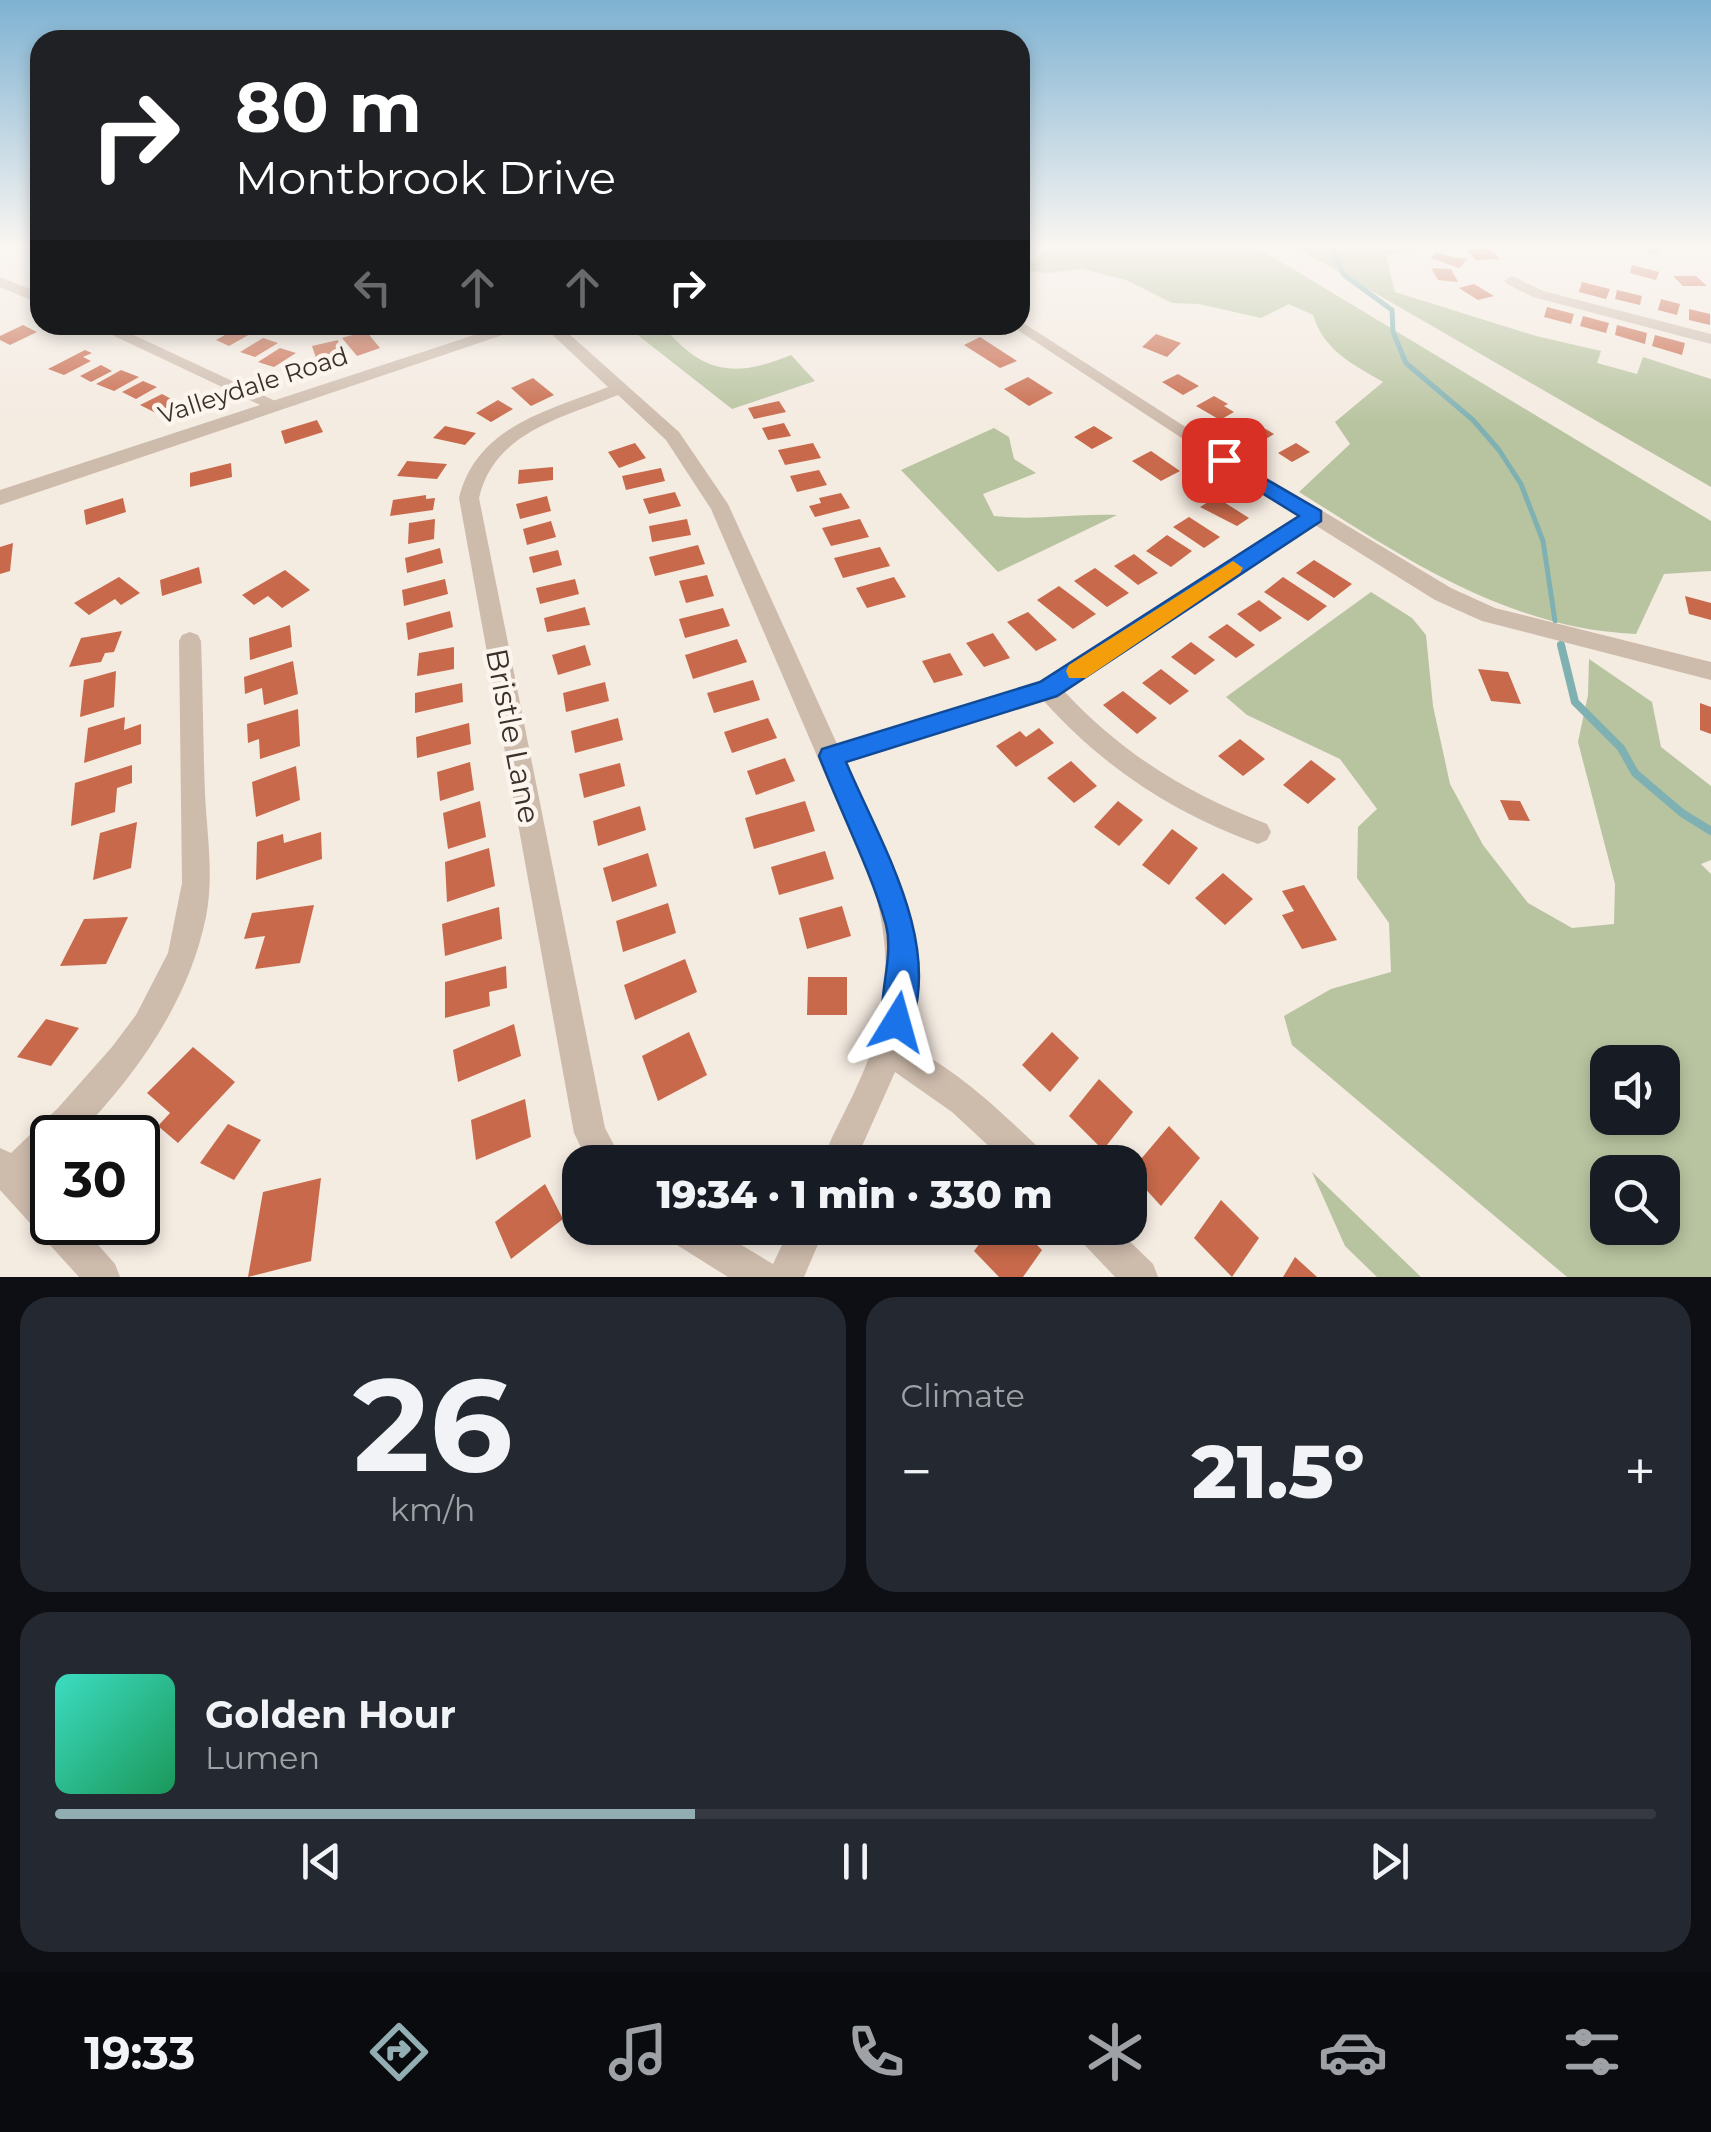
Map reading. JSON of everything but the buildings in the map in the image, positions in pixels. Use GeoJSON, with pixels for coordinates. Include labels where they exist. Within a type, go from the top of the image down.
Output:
{"type":"FeatureCollection","features":[{"type":"Feature","properties":{"kind":"street"},"geometry":{"type":"LineString","coordinates":[[1580,305],[1711,338]]}},
{"type":"Feature","properties":{"kind":"street"},"geometry":{"type":"LineString","coordinates":[[1030,333],[1314,516],[1406,573],[1477,610],[1711,671]]}},
{"type":"Feature","properties":{"kind":"street"},"geometry":{"type":"LineString","coordinates":[[122,335],[278,406]]}},
{"type":"Feature","properties":{"kind":"street","name":"Valleydale Road"},"geometry":{"type":"LineString","coordinates":[[0,498],[493,335]]}},
{"type":"Feature","properties":{"kind":"street"},"geometry":{"type":"LineString","coordinates":[[561,335],[673,436],[704,480],[831,756],[900,925],[905,961],[903,990],[889,1052],[846,1145]]}},
{"type":"Feature","properties":{"kind":"street","name":"Bristle Lane"},"geometry":{"type":"LineString","coordinates":[[597,1145],[590,1133],[469,498],[470,480],[481,461],[500,445],[524,430],[618,389]]}},
{"type":"Feature","properties":{"kind":"street"},"geometry":{"type":"LineString","coordinates":[[831,756],[1048,689],[1314,516]]}},
{"type":"Feature","properties":{"kind":"street"},"geometry":{"type":"LineString","coordinates":[[30,1196],[6,1170],[66,1124],[117,1067],[148,1020],[182,948],[192,916],[196,854],[190,641]]}},
{"type":"Feature","properties":{"kind":"street"},"geometry":{"type":"LineString","coordinates":[[1048,689],[1076,722],[1130,767],[1189,806],[1258,832]]}},
{"type":"Feature","properties":{"kind":"street"},"geometry":{"type":"LineString","coordinates":[[889,1052],[947,1084],[1010,1145]]}},
{"type":"Feature","properties":{"kind":"street"},"geometry":{"type":"LineString","coordinates":[[75,1245],[102,1277]]}},
{"type":"Feature","properties":{"kind":"street"},"geometry":{"type":"LineString","coordinates":[[708,1245],[760,1277]]}},
{"type":"Feature","properties":{"kind":"street"},"geometry":{"type":"LineString","coordinates":[[786,1277],[800,1245]]}},
{"type":"Feature","properties":{"kind":"street"},"geometry":{"type":"LineString","coordinates":[[1109,1245],[1140,1277]]}},
{"type":"Feature","properties":{"kind":"green space"},"geometry":{"type":"Polygon","coordinates":[[[1202,305],[1288,305],[1261,318],[1202,305]]]}},
{"type":"Feature","properties":{"kind":"green space"},"geometry":{"type":"Polygon","coordinates":[[[1290,305],[1352,305],[1711,521],[1711,571],[1664,574],[1636,634],[1589,629],[1544,619],[1459,586],[1299,492],[1350,444],[1335,422],[1383,382],[1332,347],[1313,315],[1290,305]]]}},
{"type":"Feature","properties":{"kind":"green space"},"geometry":{"type":"Polygon","coordinates":[[[1395,305],[1435,305],[1536,336],[1601,351],[1597,363],[1637,374],[1643,357],[1711,379],[1711,487],[1395,305]]]}},
{"type":"Feature","properties":{"kind":"green space"},"geometry":{"type":"Polygon","coordinates":[[[638,335],[671,335],[705,362],[735,369],[791,355],[815,381],[732,409],[638,335]]]}},
{"type":"Feature","properties":{"kind":"green space"},"geometry":{"type":"Polygon","coordinates":[[[994,428],[1009,437],[1014,459],[1036,473],[983,494],[994,516],[1117,515],[998,572],[901,470],[994,428]]]}},
{"type":"Feature","properties":{"kind":"green space"},"geometry":{"type":"Polygon","coordinates":[[[1371,592],[1412,618],[1426,635],[1433,706],[1450,784],[1483,845],[1528,903],[1572,928],[1614,924],[1615,884],[1578,742],[1588,695],[1589,659],[1652,702],[1661,747],[1711,786],[1711,860],[1701,864],[1711,874],[1711,1277],[1567,1277],[1292,1045],[1284,1016],[1331,989],[1391,972],[1389,923],[1357,878],[1358,827],[1377,809],[1340,759],[1247,715],[1226,697],[1371,592]]]}},
{"type":"Feature","properties":{"kind":"green space"},"geometry":{"type":"Polygon","coordinates":[[[1312,1172],[1421,1277],[1377,1277],[1345,1246],[1312,1172]]]}},
{"type":"Feature","properties":{"kind":"waterway"},"geometry":{"type":"LineString","coordinates":[[1385,305],[1392,310],[1393,332],[1406,363],[1473,420],[1521,484],[1543,541],[1555,621]]}},
{"type":"Feature","properties":{"kind":"waterway"},"geometry":{"type":"LineString","coordinates":[[1561,645],[1575,702],[1621,748],[1635,773],[1682,813],[1711,831]]}},
{"type":"Feature","properties":{"kind":"slow traffic"},"geometry":{"type":"LineString","coordinates":[[1077,671],[1233,568]]}},
{"type":"Feature","properties":{"kind":"route"},"geometry":{"type":"LineString","coordinates":[[897,1022],[905,961],[900,925],[890,891],[831,756],[1048,689],[1314,516],[1224,460]]}}]}
